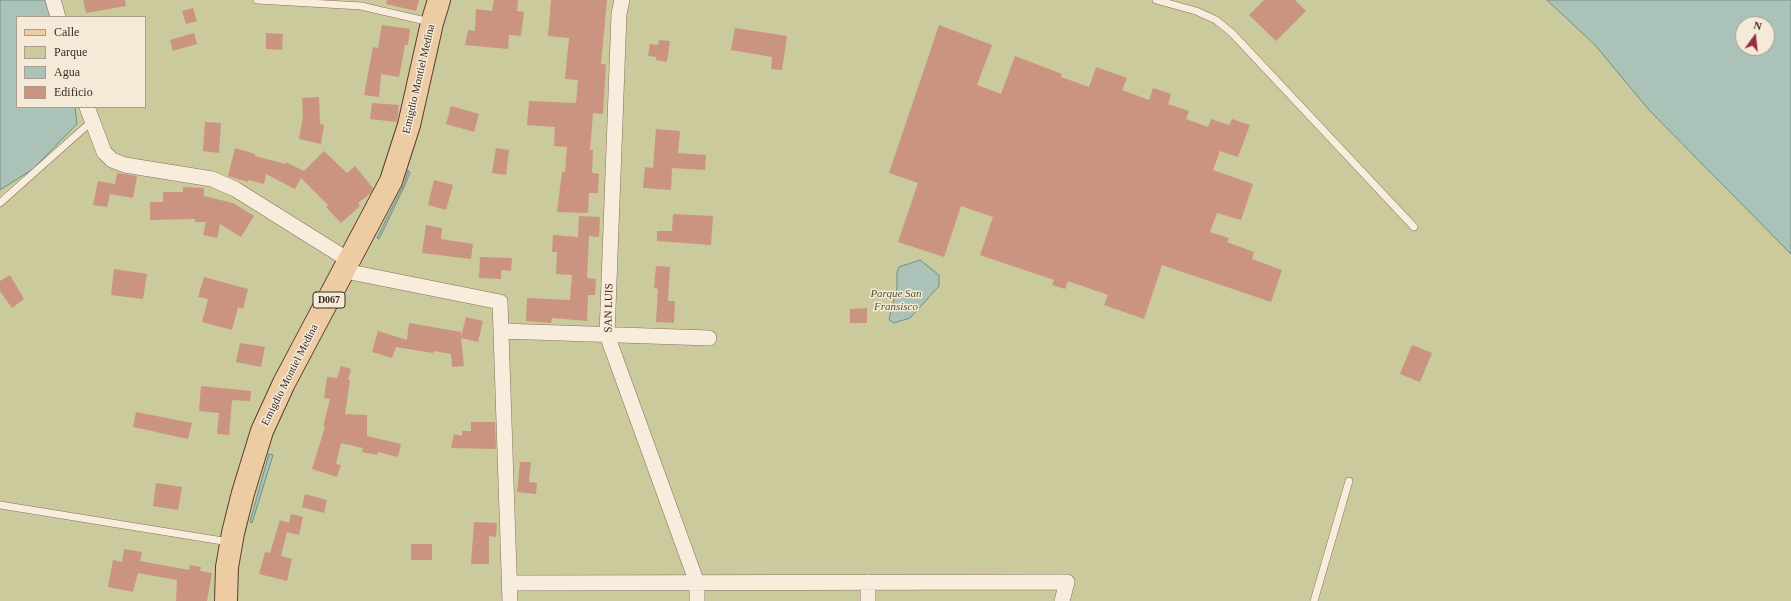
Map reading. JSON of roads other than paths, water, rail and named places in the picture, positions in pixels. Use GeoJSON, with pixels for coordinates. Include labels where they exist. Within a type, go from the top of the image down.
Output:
{"type":"FeatureCollection","features":[{"type":"Feature","properties":{"kind":"main road","name":"Emigdio Montiel Medina"},"geometry":{"type":"LineString","coordinates":[[226,601],[227,567],[232,542],[249,470],[268,416],[391,181],[410,124],[432,23],[439,0]]}},
{"type":"Feature","properties":{"kind":"street"},"geometry":{"type":"LineString","coordinates":[[53,0],[58,16]]}},
{"type":"Feature","properties":{"kind":"street","name":"SAN LUIS"},"geometry":{"type":"LineString","coordinates":[[622,0],[619,14],[607,335],[697,583],[696,601]]}},
{"type":"Feature","properties":{"kind":"street"},"geometry":{"type":"LineString","coordinates":[[87,108],[91,122],[104,152],[112,160],[125,165],[212,179],[235,189],[347,266],[500,302],[506,331],[510,601]]}},
{"type":"Feature","properties":{"kind":"street"},"geometry":{"type":"LineString","coordinates":[[506,331],[709,338]]}},
{"type":"Feature","properties":{"kind":"street"},"geometry":{"type":"LineString","coordinates":[[510,582],[1067,582],[1062,601]]}},
{"type":"Feature","properties":{"kind":"street"},"geometry":{"type":"LineString","coordinates":[[868,582],[868,601]]}},
{"type":"Feature","properties":{"kind":"lane"},"geometry":{"type":"LineString","coordinates":[[257,0],[361,6],[432,23]]}},
{"type":"Feature","properties":{"kind":"lane"},"geometry":{"type":"LineString","coordinates":[[1156,0],[1196,11],[1216,20],[1232,33],[1414,227]]}},
{"type":"Feature","properties":{"kind":"lane"},"geometry":{"type":"LineString","coordinates":[[0,203],[91,122]]}},
{"type":"Feature","properties":{"kind":"lane"},"geometry":{"type":"LineString","coordinates":[[1314,601],[1349,481]]}},
{"type":"Feature","properties":{"kind":"lane"},"geometry":{"type":"LineString","coordinates":[[0,505],[232,542]]}},
{"type":"Feature","properties":{"kind":"water"},"geometry":{"type":"Polygon","coordinates":[[[0,0],[51,0],[55,16],[16,16],[16,108],[75,108],[77,124],[33,169],[0,190],[0,0]]]}},
{"type":"Feature","properties":{"kind":"water"},"geometry":{"type":"Polygon","coordinates":[[[1547,0],[1791,0],[1791,254],[1649,110],[1595,45],[1547,0]]]}},
{"type":"Feature","properties":{"kind":"water"},"geometry":{"type":"Polygon","coordinates":[[[408,171],[410,172],[405,185],[379,239],[377,238],[404,184],[408,171]]]}},
{"type":"Feature","properties":{"kind":"water"},"geometry":{"type":"Polygon","coordinates":[[[920,260],[939,275],[939,286],[910,318],[894,323],[889,320],[897,288],[897,272],[899,267],[920,260]]]}},
{"type":"Feature","properties":{"kind":"water"},"geometry":{"type":"Polygon","coordinates":[[[269,454],[273,455],[252,523],[250,522],[269,454]]]}},
{"type":"Feature","properties":{"kind":"park label","name":"Parque San Fransisco"},"geometry":{"type":"Point","coordinates":[896,300]}}]}
